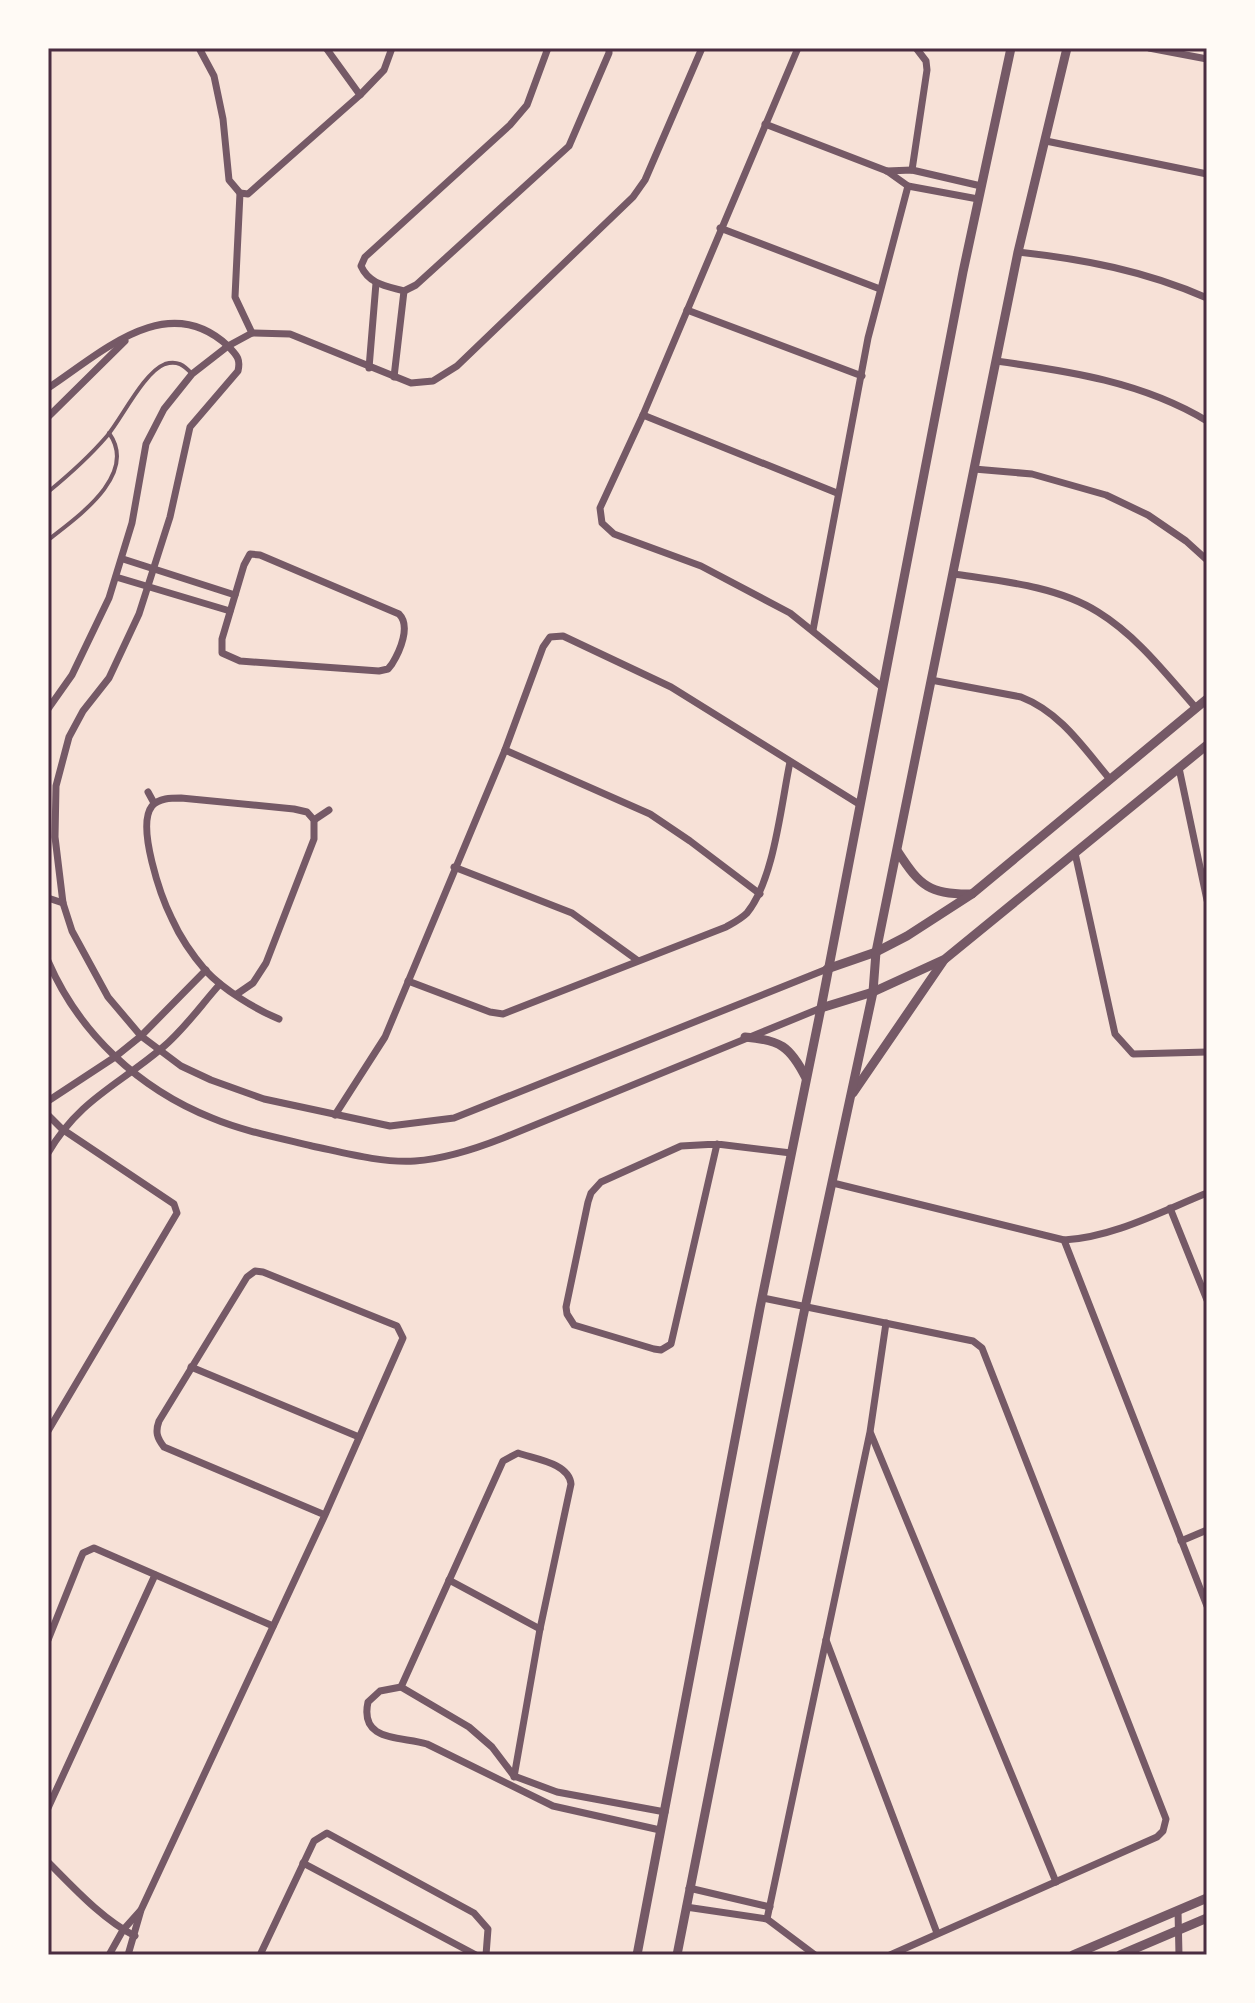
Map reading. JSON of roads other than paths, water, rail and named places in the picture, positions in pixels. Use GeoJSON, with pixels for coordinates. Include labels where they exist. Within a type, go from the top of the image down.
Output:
{"type":"FeatureCollection","features":[{"type":"Feature","properties":{"kind":"street"},"geometry":{"type":"LineString","coordinates":[[199,48],[214,76],[223,119],[229,180],[240,193],[248,194],[360,95],[384,70],[392,48]]}},
{"type":"Feature","properties":{"kind":"street"},"geometry":{"type":"LineString","coordinates":[[326,48],[360,95]]}},
{"type":"Feature","properties":{"kind":"street"},"geometry":{"type":"LineString","coordinates":[[548,48],[527,105],[510,125],[365,257],[361,266],[365,276],[376,283],[404,291],[416,285],[569,146],[609,48]]}},
{"type":"Feature","properties":{"kind":"street"},"geometry":{"type":"LineString","coordinates":[[48,709],[72,675],[92,637],[123,559],[146,444],[164,409],[192,374],[228,346],[252,333],[290,334],[411,383],[433,381],[457,366],[633,197],[645,180],[702,48]]}},
{"type":"Feature","properties":{"kind":"street"},"geometry":{"type":"LineString","coordinates":[[798,48],[643,415],[600,508],[602,523],[614,534],[701,566],[790,613],[882,687]]}},
{"type":"Feature","properties":{"kind":"street"},"geometry":{"type":"LineString","coordinates":[[912,170],[927,70],[926,61],[916,48]]}},
{"type":"Feature","properties":{"kind":"street"},"geometry":{"type":"LineString","coordinates":[[637,1955],[859,804],[978,199],[1011,48]]}},
{"type":"Feature","properties":{"kind":"street"},"geometry":{"type":"LineString","coordinates":[[677,1955],[805,1307],[873,992],[876,952],[1018,252],[1067,48]]}},
{"type":"Feature","properties":{"kind":"street"},"geometry":{"type":"LineString","coordinates":[[1149,48],[1207,59]]}},
{"type":"Feature","properties":{"kind":"street"},"geometry":{"type":"LineString","coordinates":[[765,124],[887,171],[908,186],[978,199]]}},
{"type":"Feature","properties":{"kind":"street"},"geometry":{"type":"LineString","coordinates":[[1046,141],[1207,174]]}},
{"type":"Feature","properties":{"kind":"street"},"geometry":{"type":"LineString","coordinates":[[887,171],[912,170],[981,186]]}},
{"type":"Feature","properties":{"kind":"street"},"geometry":{"type":"LineString","coordinates":[[813,630],[868,338],[908,186]]}},
{"type":"Feature","properties":{"kind":"street"},"geometry":{"type":"LineString","coordinates":[[240,193],[235,297],[252,333]]}},
{"type":"Feature","properties":{"kind":"street"},"geometry":{"type":"LineString","coordinates":[[720,228],[880,289]]}},
{"type":"Feature","properties":{"kind":"street"},"geometry":{"type":"LineString","coordinates":[[1018,252],[1081,259],[1187,289],[1207,298]]}},
{"type":"Feature","properties":{"kind":"street"},"geometry":{"type":"LineString","coordinates":[[369,368],[376,283]]}},
{"type":"Feature","properties":{"kind":"street"},"geometry":{"type":"LineString","coordinates":[[394,377],[404,291]]}},
{"type":"Feature","properties":{"kind":"street"},"geometry":{"type":"LineString","coordinates":[[687,310],[862,376]]}},
{"type":"Feature","properties":{"kind":"street"},"geometry":{"type":"LineString","coordinates":[[48,388],[138,328],[169,322],[201,326],[216,334],[240,362],[238,371],[190,427],[170,517],[139,614],[109,678],[83,711],[69,737],[56,786],[55,837],[63,903],[72,931],[108,997],[141,1036],[181,1066],[264,1099],[390,1126],[454,1118],[876,952],[972,894],[1207,699]]}},
{"type":"Feature","properties":{"kind":"street"},"geometry":{"type":"LineString","coordinates":[[48,417],[138,328]]}},
{"type":"Feature","properties":{"kind":"street"},"geometry":{"type":"LineString","coordinates":[[996,361],[1089,376],[1144,392],[1207,421]]}},
{"type":"Feature","properties":{"kind":"street"},"geometry":{"type":"LineString","coordinates":[[643,415],[837,493]]}},
{"type":"Feature","properties":{"kind":"street"},"geometry":{"type":"LineString","coordinates":[[974,469],[1032,474],[1106,495],[1148,515],[1207,560]]}},
{"type":"Feature","properties":{"kind":"street"},"geometry":{"type":"LineString","coordinates":[[250,554],[255,554],[399,614],[404,619],[405,627],[397,657],[384,671],[240,661],[222,653],[222,639],[235,595],[246,559],[250,554]]}},
{"type":"Feature","properties":{"kind":"street"},"geometry":{"type":"LineString","coordinates":[[123,559],[235,595]]}},
{"type":"Feature","properties":{"kind":"street"},"geometry":{"type":"LineString","coordinates":[[954,574],[1051,593],[1097,612],[1152,658],[1196,708]]}},
{"type":"Feature","properties":{"kind":"street"},"geometry":{"type":"LineString","coordinates":[[116,577],[230,611]]}},
{"type":"Feature","properties":{"kind":"street"},"geometry":{"type":"LineString","coordinates":[[335,1115],[385,1037],[505,750],[543,647],[550,637],[558,636],[671,687],[859,804]]}},
{"type":"Feature","properties":{"kind":"street"},"geometry":{"type":"LineString","coordinates":[[931,680],[1034,702],[1067,727],[1109,778]]}},
{"type":"Feature","properties":{"kind":"street"},"geometry":{"type":"LineString","coordinates":[[48,961],[80,1019],[129,1072],[213,1119],[358,1156],[414,1161],[467,1152],[745,1037],[873,992],[945,959],[1207,745]]}},
{"type":"Feature","properties":{"kind":"street"},"geometry":{"type":"LineString","coordinates":[[505,750],[650,814],[760,894]]}},
{"type":"Feature","properties":{"kind":"street"},"geometry":{"type":"LineString","coordinates":[[408,981],[503,1014],[726,927],[745,916],[760,894],[790,762]]}},
{"type":"Feature","properties":{"kind":"street"},"geometry":{"type":"LineString","coordinates":[[1179,768],[1207,900]]}},
{"type":"Feature","properties":{"kind":"street"},"geometry":{"type":"LineString","coordinates":[[148,792],[154,803]]}},
{"type":"Feature","properties":{"kind":"street"},"geometry":{"type":"LineString","coordinates":[[237,994],[253,983],[266,963],[314,839],[314,820],[307,812],[294,809],[181,798],[167,798],[154,803],[147,815],[146,831],[159,886],[172,921],[206,970],[220,984],[258,1010],[279,1019]]}},
{"type":"Feature","properties":{"kind":"street"},"geometry":{"type":"LineString","coordinates":[[314,820],[329,810]]}},
{"type":"Feature","properties":{"kind":"street"},"geometry":{"type":"LineString","coordinates":[[898,852],[913,875],[928,888],[951,895],[972,894]]}},
{"type":"Feature","properties":{"kind":"street"},"geometry":{"type":"LineString","coordinates":[[1075,853],[1115,1034],[1133,1054],[1207,1052]]}},
{"type":"Feature","properties":{"kind":"street"},"geometry":{"type":"LineString","coordinates":[[454,867],[572,913],[637,960]]}},
{"type":"Feature","properties":{"kind":"street"},"geometry":{"type":"LineString","coordinates":[[48,898],[63,903]]}},
{"type":"Feature","properties":{"kind":"street"},"geometry":{"type":"LineString","coordinates":[[849,1099],[945,959]]}},
{"type":"Feature","properties":{"kind":"street"},"geometry":{"type":"LineString","coordinates":[[48,1101],[141,1036],[206,970]]}},
{"type":"Feature","properties":{"kind":"street"},"geometry":{"type":"LineString","coordinates":[[48,1153],[62,1129],[87,1103],[173,1039],[220,984]]}},
{"type":"Feature","properties":{"kind":"street"},"geometry":{"type":"LineString","coordinates":[[745,1037],[772,1040],[782,1045],[792,1054],[806,1078]]}},
{"type":"Feature","properties":{"kind":"street"},"geometry":{"type":"LineString","coordinates":[[48,1115],[62,1129],[174,1204],[177,1213],[48,1431]]}},
{"type":"Feature","properties":{"kind":"street"},"geometry":{"type":"LineString","coordinates":[[717,1144],[671,1344],[661,1350],[654,1349],[574,1325],[566,1307],[591,1193],[601,1182],[681,1146],[717,1144],[791,1153]]}},
{"type":"Feature","properties":{"kind":"street"},"geometry":{"type":"LineString","coordinates":[[833,1183],[1064,1240],[1094,1236],[1207,1193]]}},
{"type":"Feature","properties":{"kind":"street"},"geometry":{"type":"LineString","coordinates":[[1170,1208],[1207,1300]]}},
{"type":"Feature","properties":{"kind":"street"},"geometry":{"type":"LineString","coordinates":[[1064,1240],[1207,1606]]}},
{"type":"Feature","properties":{"kind":"street"},"geometry":{"type":"LineString","coordinates":[[128,1955],[141,1910],[325,1515],[403,1341],[402,1332],[397,1326],[255,1271],[247,1277],[191,1367],[157,1427],[158,1439],[164,1447],[325,1515]]}},
{"type":"Feature","properties":{"kind":"street"},"geometry":{"type":"LineString","coordinates":[[763,1298],[973,1341],[985,1353],[1166,1819],[1163,1831],[1157,1837],[890,1955]]}},
{"type":"Feature","properties":{"kind":"street"},"geometry":{"type":"LineString","coordinates":[[767,1919],[870,1432],[886,1323]]}},
{"type":"Feature","properties":{"kind":"street"},"geometry":{"type":"LineString","coordinates":[[191,1367],[359,1437]]}},
{"type":"Feature","properties":{"kind":"street"},"geometry":{"type":"LineString","coordinates":[[870,1432],[1056,1882]]}},
{"type":"Feature","properties":{"kind":"street"},"geometry":{"type":"LineString","coordinates":[[401,1687],[507,1457],[518,1453],[563,1469],[568,1473],[571,1484],[540,1629],[512,1787]]}},
{"type":"Feature","properties":{"kind":"street"},"geometry":{"type":"LineString","coordinates":[[1181,1541],[1207,1530]]}},
{"type":"Feature","properties":{"kind":"street"},"geometry":{"type":"LineString","coordinates":[[48,1640],[80,1560],[94,1548],[273,1626]]}},
{"type":"Feature","properties":{"kind":"street"},"geometry":{"type":"LineString","coordinates":[[48,1808],[155,1575]]}},
{"type":"Feature","properties":{"kind":"street"},"geometry":{"type":"LineString","coordinates":[[449,1580],[540,1629]]}},
{"type":"Feature","properties":{"kind":"street"},"geometry":{"type":"LineString","coordinates":[[825,1638],[937,1933]]}},
{"type":"Feature","properties":{"kind":"street"},"geometry":{"type":"LineString","coordinates":[[660,1830],[568,1811],[427,1744],[394,1739],[376,1732],[367,1719],[368,1702],[380,1691],[401,1687],[469,1727],[492,1747],[514,1776],[557,1792],[665,1812]]}},
{"type":"Feature","properties":{"kind":"street"},"geometry":{"type":"LineString","coordinates":[[260,1955],[317,1837],[331,1833],[474,1913],[488,1929],[486,1955]]}},
{"type":"Feature","properties":{"kind":"street"},"geometry":{"type":"LineString","coordinates":[[48,1862],[123,1930],[135,1936]]}},
{"type":"Feature","properties":{"kind":"street"},"geometry":{"type":"LineString","coordinates":[[303,1863],[476,1955]]}},
{"type":"Feature","properties":{"kind":"street"},"geometry":{"type":"LineString","coordinates":[[689,1888],[770,1907]]}},
{"type":"Feature","properties":{"kind":"street"},"geometry":{"type":"LineString","coordinates":[[1073,1955],[1207,1898]]}},
{"type":"Feature","properties":{"kind":"street"},"geometry":{"type":"LineString","coordinates":[[686,1907],[767,1919],[815,1955]]}},
{"type":"Feature","properties":{"kind":"street"},"geometry":{"type":"LineString","coordinates":[[109,1955],[123,1930],[141,1910]]}},
{"type":"Feature","properties":{"kind":"street"},"geometry":{"type":"LineString","coordinates":[[1178,1911],[1179,1955]]}},
{"type":"Feature","properties":{"kind":"street"},"geometry":{"type":"LineString","coordinates":[[1120,1955],[1207,1918]]}},
{"type":"Feature","properties":{"kind":"lane"},"geometry":{"type":"LineString","coordinates":[[48,492],[80,466],[109,433],[154,371],[174,362],[183,365],[192,374]]}},
{"type":"Feature","properties":{"kind":"lane"},"geometry":{"type":"LineString","coordinates":[[48,540],[94,502],[113,476],[118,450],[109,433]]}}]}
